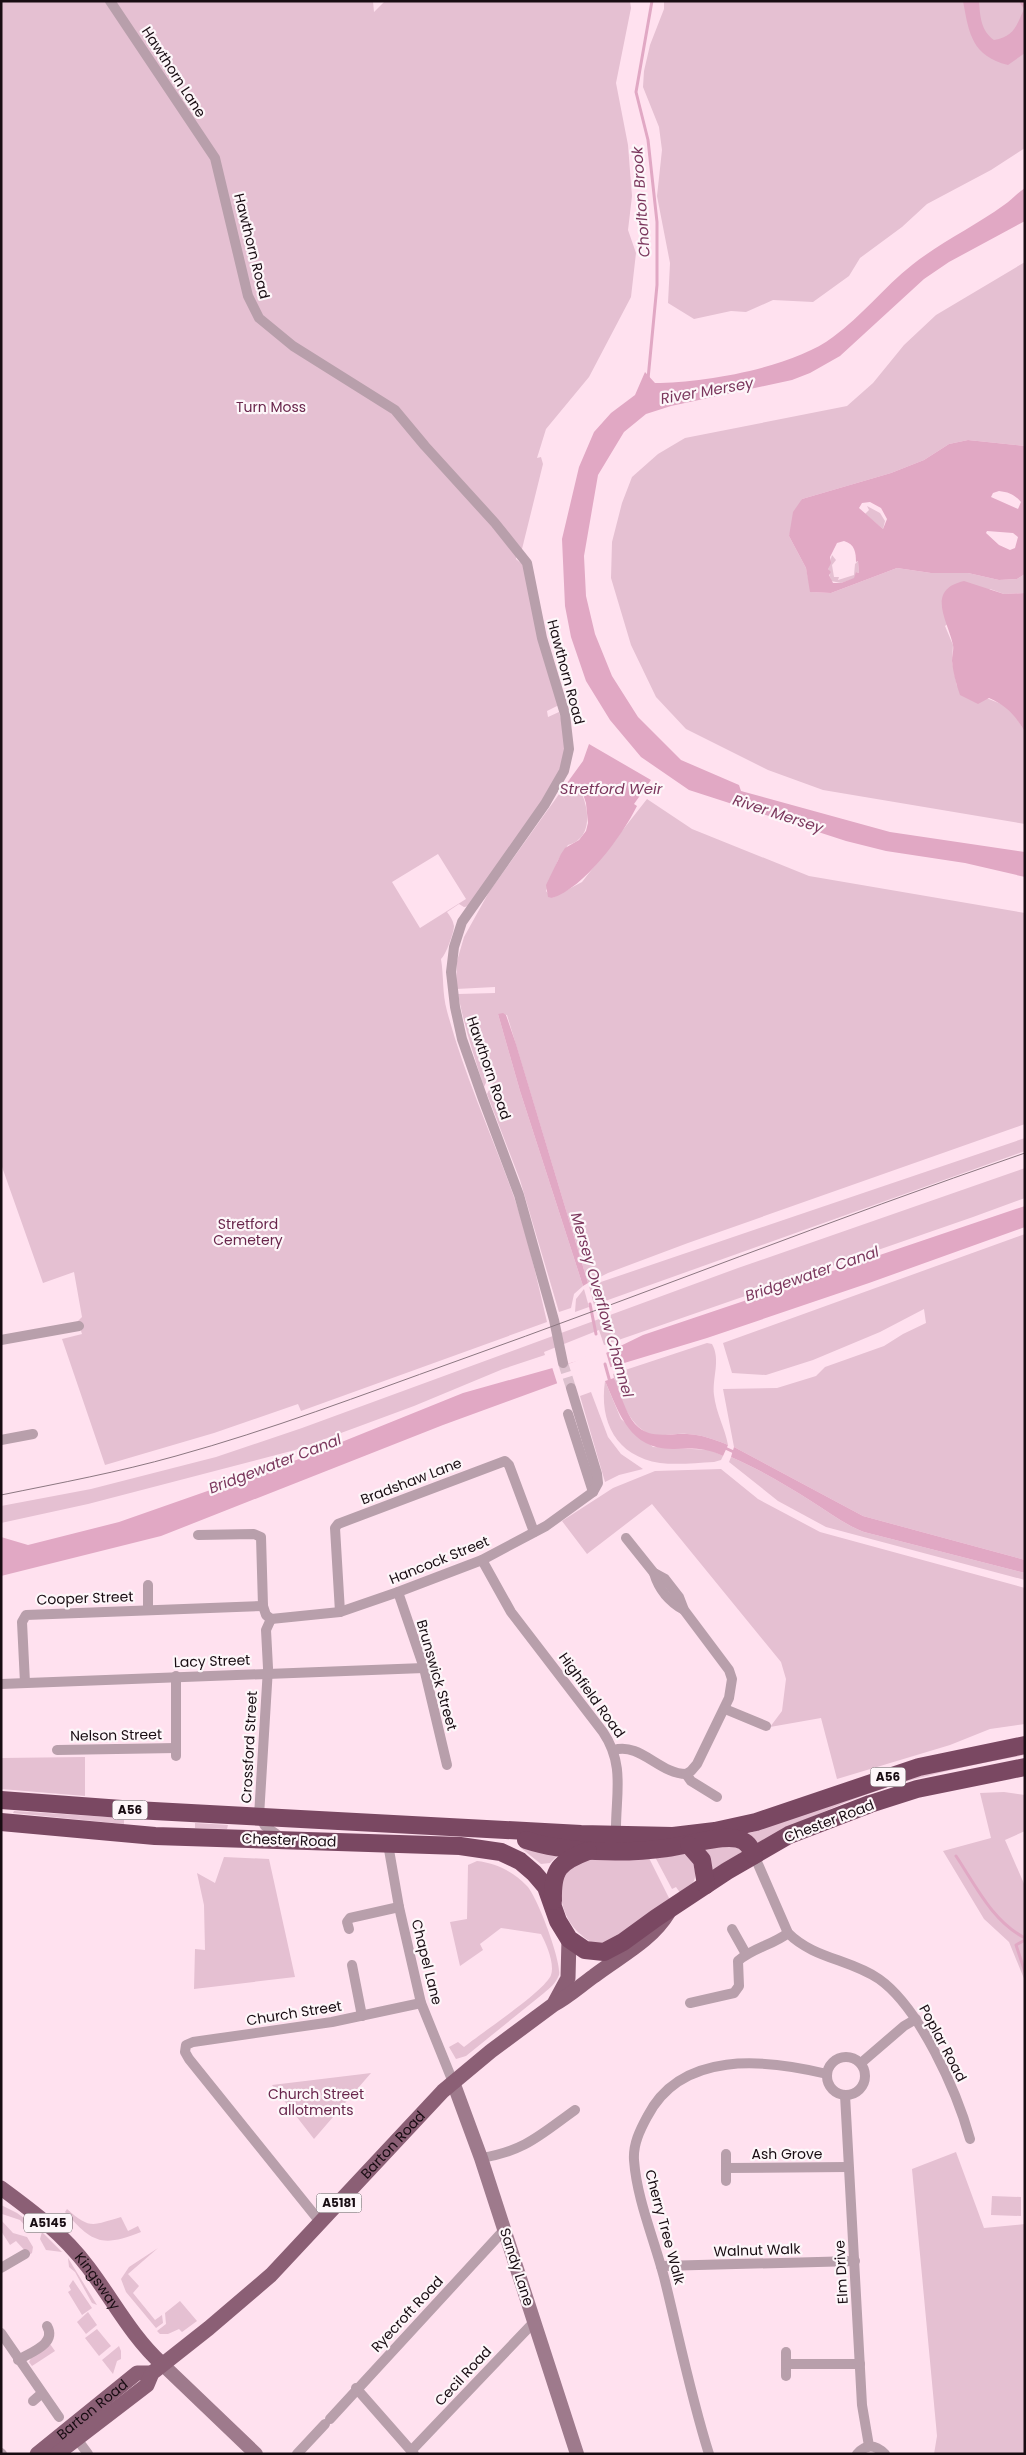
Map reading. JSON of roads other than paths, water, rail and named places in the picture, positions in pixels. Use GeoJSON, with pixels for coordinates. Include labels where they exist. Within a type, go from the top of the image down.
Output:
{"type":"FeatureCollection","features":[{"type":"Feature","properties":{"kind":"highway","name":"Chester Road"},"geometry":{"type":"LineString","coordinates":[[1,1800],[135,1810],[673,1836],[715,1831],[756,1822],[919,1767],[1025,1745]]}},
{"type":"Feature","properties":{"kind":"highway","name":"Chester Road"},"geometry":{"type":"LineString","coordinates":[[1,1822],[155,1836],[460,1846],[501,1852],[520,1861],[534,1872],[546,1887],[558,1921],[569,1939],[585,1950],[604,1952],[623,1942],[656,1918],[754,1854],[789,1835],[917,1789],[1025,1767]]}},
{"type":"Feature","properties":{"kind":"highway","name":"Chester Road"},"geometry":{"type":"LineString","coordinates":[[726,1838],[756,1822]]}},
{"type":"Feature","properties":{"kind":"highway","name":"Chester Road"},"geometry":{"type":"LineString","coordinates":[[492,1828],[531,1842],[588,1851],[650,1850],[726,1838],[738,1838],[747,1843],[754,1854]]}},
{"type":"Feature","properties":{"kind":"highway"},"geometry":{"type":"LineString","coordinates":[[689,1845],[702,1860],[706,1885]]}},
{"type":"Feature","properties":{"kind":"highway","name":"Chester Road"},"geometry":{"type":"LineString","coordinates":[[553,1904],[553,1885],[558,1868],[567,1859],[588,1851]]}},
{"type":"Feature","properties":{"kind":"main road","name":"Barton Road"},"geometry":{"type":"LineString","coordinates":[[36,2454],[68,2428],[147,2385],[157,2368],[256,2288],[321,2223],[420,2114],[454,2082],[553,2005],[566,1999],[595,1975],[625,1955],[661,1924],[670,1910]]}},
{"type":"Feature","properties":{"kind":"main road","name":"Barton Road"},"geometry":{"type":"LineString","coordinates":[[553,2005],[568,1978],[569,1939]]}},
{"type":"Feature","properties":{"kind":"main road","name":"Kingsway"},"geometry":{"type":"LineString","coordinates":[[1,2188],[59,2232],[94,2274],[157,2368]]}},
{"type":"Feature","properties":{"kind":"main road","name":"Barton Road"},"geometry":{"type":"LineString","coordinates":[[57,2454],[68,2428]]}},
{"type":"Feature","properties":{"kind":"street","name":"Hawthorn Lane"},"geometry":{"type":"LineString","coordinates":[[110,1],[215,158]]}},
{"type":"Feature","properties":{"kind":"street","name":"Hawthorn Road"},"geometry":{"type":"LineString","coordinates":[[215,158],[248,296],[259,318],[293,346],[373,394],[395,410],[495,523],[527,563],[542,638],[566,714],[569,749],[564,772],[545,804],[462,922],[454,947],[451,972],[455,1007],[462,1039],[520,1195],[552,1311],[563,1363]]}},
{"type":"Feature","properties":{"kind":"street"},"geometry":{"type":"LineString","coordinates":[[1,1340],[80,1326]]}},
{"type":"Feature","properties":{"kind":"street"},"geometry":{"type":"LineString","coordinates":[[571,1388],[596,1487]]}},
{"type":"Feature","properties":{"kind":"street"},"geometry":{"type":"LineString","coordinates":[[568,1414],[596,1487]]}},
{"type":"Feature","properties":{"kind":"street"},"geometry":{"type":"LineString","coordinates":[[1,1440],[33,1434]]}},
{"type":"Feature","properties":{"kind":"street","name":"Bradshaw Lane"},"geometry":{"type":"LineString","coordinates":[[340,1612],[335,1528],[346,1521],[499,1461],[505,1461],[511,1469],[534,1532]]}},
{"type":"Feature","properties":{"kind":"street","name":"Hancock Street"},"geometry":{"type":"LineString","coordinates":[[271,1619],[278,1616],[318,1616],[340,1612],[482,1560],[534,1532],[596,1487]]}},
{"type":"Feature","properties":{"kind":"street"},"geometry":{"type":"LineString","coordinates":[[198,1535],[254,1534],[260,1537],[264,1606],[266,1616],[271,1619]]}},
{"type":"Feature","properties":{"kind":"street"},"geometry":{"type":"LineString","coordinates":[[626,1538],[654,1573],[665,1579],[670,1585],[679,1597],[684,1610],[729,1670],[732,1688],[725,1709],[697,1764],[686,1774]]}},
{"type":"Feature","properties":{"kind":"street","name":"Highfield Road"},"geometry":{"type":"LineString","coordinates":[[482,1560],[512,1612],[603,1732],[614,1750],[631,1750],[676,1773],[686,1774],[691,1781],[717,1797]]}},
{"type":"Feature","properties":{"kind":"street","name":"Cooper Street"},"geometry":{"type":"LineString","coordinates":[[148,1585],[148,1610]]}},
{"type":"Feature","properties":{"kind":"street","name":"Brunswick Street"},"geometry":{"type":"LineString","coordinates":[[398,1592],[424,1668],[447,1765]]}},
{"type":"Feature","properties":{"kind":"street","name":"Cooper Street"},"geometry":{"type":"LineString","coordinates":[[25,1683],[24,1617],[28,1614],[264,1606]]}},
{"type":"Feature","properties":{"kind":"street","name":"Crossford Street"},"geometry":{"type":"LineString","coordinates":[[259,1816],[267,1673],[266,1630],[271,1619]]}},
{"type":"Feature","properties":{"kind":"street","name":"Lacy Street"},"geometry":{"type":"LineString","coordinates":[[1,1684],[424,1668]]}},
{"type":"Feature","properties":{"kind":"street","name":"Nelson Street"},"geometry":{"type":"LineString","coordinates":[[57,1750],[176,1752],[176,1676]]}},
{"type":"Feature","properties":{"kind":"street"},"geometry":{"type":"LineString","coordinates":[[725,1709],[766,1726]]}},
{"type":"Feature","properties":{"kind":"street"},"geometry":{"type":"LineString","coordinates":[[614,1750],[618,1770],[616,1834]]}},
{"type":"Feature","properties":{"kind":"street"},"geometry":{"type":"LineString","coordinates":[[259,1816],[265,1826],[285,1839]]}},
{"type":"Feature","properties":{"kind":"street","name":"Chapel Lane"},"geometry":{"type":"LineString","coordinates":[[388,1844],[399,1907],[421,2003],[454,2082]]}},
{"type":"Feature","properties":{"kind":"street","name":"Poplar Road"},"geometry":{"type":"LineString","coordinates":[[754,1854],[788,1933],[806,1948],[879,1979],[908,2008],[916,2019],[952,2088],[970,2139]]}},
{"type":"Feature","properties":{"kind":"street"},"geometry":{"type":"LineString","coordinates":[[349,1929],[347,1922],[350,1918],[399,1907]]}},
{"type":"Feature","properties":{"kind":"street"},"geometry":{"type":"LineString","coordinates":[[732,1929],[746,1954]]}},
{"type":"Feature","properties":{"kind":"street"},"geometry":{"type":"LineString","coordinates":[[690,2003],[737,1991],[738,1961],[746,1954],[776,1942],[788,1933]]}},
{"type":"Feature","properties":{"kind":"street"},"geometry":{"type":"LineString","coordinates":[[352,1965],[362,2016]]}},
{"type":"Feature","properties":{"kind":"street","name":"Church Street"},"geometry":{"type":"LineString","coordinates":[[321,2223],[189,2059],[185,2048],[193,2042],[362,2016],[421,2003]]}},
{"type":"Feature","properties":{"kind":"street"},"geometry":{"type":"LineString","coordinates":[[861,2063],[892,2036],[916,2019]]}},
{"type":"Feature","properties":{"kind":"street"},"geometry":{"type":"LineString","coordinates":[[841,2057],[854,2058],[861,2063],[865,2072],[862,2088],[854,2094],[845,2095],[836,2093],[831,2088],[827,2074],[834,2060],[841,2057]]}},
{"type":"Feature","properties":{"kind":"street","name":"Cherry Tree Walk"},"geometry":{"type":"LineString","coordinates":[[710,2454],[661,2266],[637,2184],[634,2158],[635,2143],[652,2106],[670,2087],[686,2076],[728,2063],[750,2062],[808,2069],[827,2074]]}},
{"type":"Feature","properties":{"kind":"street","name":"Sandy Lane"},"geometry":{"type":"LineString","coordinates":[[454,2082],[505,2229],[577,2454]]}},
{"type":"Feature","properties":{"kind":"street","name":"Elm Drive"},"geometry":{"type":"LineString","coordinates":[[845,2095],[862,2405],[869,2446]]}},
{"type":"Feature","properties":{"kind":"street"},"geometry":{"type":"LineString","coordinates":[[481,2158],[504,2154],[522,2148],[575,2110]]}},
{"type":"Feature","properties":{"kind":"street"},"geometry":{"type":"LineString","coordinates":[[726,2154],[726,2181]]}},
{"type":"Feature","properties":{"kind":"street","name":"Ash Grove"},"geometry":{"type":"LineString","coordinates":[[726,2168],[848,2167]]}},
{"type":"Feature","properties":{"kind":"street","name":"Ryecroft Road"},"geometry":{"type":"LineString","coordinates":[[297,2454],[505,2229]]}},
{"type":"Feature","properties":{"kind":"street"},"geometry":{"type":"LineString","coordinates":[[1,2268],[25,2254]]}},
{"type":"Feature","properties":{"kind":"street","name":"Walnut Walk"},"geometry":{"type":"LineString","coordinates":[[661,2266],[854,2261]]}},
{"type":"Feature","properties":{"kind":"street","name":"Cecil Road"},"geometry":{"type":"LineString","coordinates":[[413,2452],[535,2321]]}},
{"type":"Feature","properties":{"kind":"street"},"geometry":{"type":"LineString","coordinates":[[18,2360],[47,2343],[50,2332],[47,2326]]}},
{"type":"Feature","properties":{"kind":"street"},"geometry":{"type":"LineString","coordinates":[[1,2333],[18,2360],[37,2398],[68,2428],[88,2454]]}},
{"type":"Feature","properties":{"kind":"street"},"geometry":{"type":"LineString","coordinates":[[786,2352],[786,2376]]}},
{"type":"Feature","properties":{"kind":"street"},"geometry":{"type":"LineString","coordinates":[[786,2364],[860,2364]]}},
{"type":"Feature","properties":{"kind":"street"},"geometry":{"type":"LineString","coordinates":[[157,2368],[256,2454]]}},
{"type":"Feature","properties":{"kind":"street"},"geometry":{"type":"LineString","coordinates":[[356,2388],[413,2452]]}},
{"type":"Feature","properties":{"kind":"street"},"geometry":{"type":"LineString","coordinates":[[857,2454],[862,2448],[869,2446],[879,2447],[885,2454]]}},
{"type":"Feature","properties":{"kind":"water"},"geometry":{"type":"Polygon","coordinates":[[[963,1],[979,1],[984,28],[994,40],[1006,36],[1014,30],[1024,9],[1019,1],[1025,1],[1025,53],[1008,65],[987,56],[974,42],[970,33],[963,1]]]}},
{"type":"Feature","properties":{"kind":"water","name":"River Mersey"},"geometry":{"type":"Polygon","coordinates":[[[1025,188],[1025,221],[949,262],[924,279],[840,356],[810,373],[792,380],[671,406],[646,414],[624,432],[598,475],[584,556],[586,596],[595,634],[612,676],[638,717],[681,760],[739,785],[741,791],[890,832],[1025,852],[1025,877],[965,863],[886,851],[846,841],[689,790],[641,757],[610,720],[586,681],[571,637],[565,606],[562,539],[579,467],[594,432],[611,413],[635,395],[645,372],[655,383],[698,380],[772,365],[816,348],[844,329],[912,265],[993,213],[1025,188]]]}},
{"type":"Feature","properties":{"kind":"water"},"geometry":{"type":"Polygon","coordinates":[[[968,440],[1025,446],[1025,574],[1017,579],[999,580],[968,573],[931,573],[897,568],[831,593],[810,592],[806,568],[789,536],[793,512],[802,499],[891,473],[924,460],[949,444],[968,440]],[[999,491],[993,493],[991,497],[1018,509],[1021,502],[1014,496],[999,491]],[[870,502],[862,503],[859,508],[883,529],[887,519],[881,508],[870,502]],[[987,531],[986,533],[999,545],[1010,550],[1015,548],[1018,537],[1013,533],[987,531]],[[844,541],[837,543],[830,557],[831,563],[828,569],[831,572],[829,575],[833,583],[841,583],[854,578],[856,572],[859,573],[858,561],[856,562],[855,552],[851,544],[844,541]]]}},
{"type":"Feature","properties":{"kind":"water"},"geometry":{"type":"Polygon","coordinates":[[[964,581],[1004,594],[1025,593],[1025,732],[1018,721],[1001,704],[989,698],[978,704],[960,695],[952,665],[953,645],[944,617],[942,599],[945,591],[952,585],[964,581]]]}},
{"type":"Feature","properties":{"kind":"water","name":"Stretford Weir"},"geometry":{"type":"Polygon","coordinates":[[[589,744],[651,780],[634,804],[637,806],[622,832],[601,859],[577,884],[552,898],[548,897],[546,885],[561,854],[565,848],[579,840],[586,831],[588,823],[583,794],[571,795],[567,792],[567,783],[583,761],[589,744]]]}},
{"type":"Feature","properties":{"kind":"water"},"geometry":{"type":"Polygon","coordinates":[[[503,1013],[506,1015],[516,1044],[588,1283],[583,1286],[520,1091],[498,1014],[503,1013]]]}},
{"type":"Feature","properties":{"kind":"water"},"geometry":{"type":"Polygon","coordinates":[[[1025,1206],[1025,1227],[707,1338],[558,1383],[443,1425],[161,1536],[1,1576],[1,1537],[28,1545],[119,1522],[302,1458],[463,1393],[606,1353],[643,1335],[1025,1206]]]}},
{"type":"Feature","properties":{"kind":"water"},"geometry":{"type":"Polygon","coordinates":[[[614,1378],[628,1414],[641,1429],[660,1435],[687,1434],[713,1439],[728,1445],[723,1456],[699,1449],[659,1448],[647,1444],[637,1437],[622,1418],[605,1381],[614,1378]]]}},
{"type":"Feature","properties":{"kind":"water"},"geometry":{"type":"Polygon","coordinates":[[[734,1447],[863,1516],[1025,1560],[1025,1573],[857,1529],[802,1495],[731,1457],[734,1447]]]}},
{"type":"Feature","properties":{"kind":"waterway","name":"Chorlton Brook"},"geometry":{"type":"LineString","coordinates":[[648,379],[657,285],[657,222],[648,140],[636,92],[652,1]]}},
{"type":"Feature","properties":{"kind":"waterway","name":"Mersey Overflow Channel"},"geometry":{"type":"LineString","coordinates":[[590,1304],[596,1334]]}},
{"type":"Feature","properties":{"kind":"waterway","name":"Mersey Overflow Channel"},"geometry":{"type":"LineString","coordinates":[[605,1364],[610,1382]]}},
{"type":"Feature","properties":{"kind":"waterway","name":"Mersey Overflow Channel"},"geometry":{"type":"LineString","coordinates":[[723,1447],[736,1453]]}},
{"type":"Feature","properties":{"kind":"waterway"},"geometry":{"type":"LineString","coordinates":[[956,1856],[994,1912],[1013,1931],[1025,1938]]}},
{"type":"Feature","properties":{"kind":"waterway"},"geometry":{"type":"LineString","coordinates":[[1025,1940],[1016,1945],[1025,1972]]}},
{"type":"Feature","properties":{"kind":"tunnel"},"geometry":{"type":"LineString","coordinates":[[563,1363],[571,1388]]}},
{"type":"Feature","properties":{"kind":"tram line"},"geometry":{"type":"LineString","coordinates":[[1,1495],[155,1462],[281,1424],[1025,1153]]}},
{"type":"Feature","properties":{"kind":"park label","name":"Turn Moss"},"geometry":{"type":"Point","coordinates":[271,407]}},
{"type":"Feature","properties":{"kind":"park label","name":"Stretford Cemetery"},"geometry":{"type":"Point","coordinates":[248,1232]}},
{"type":"Feature","properties":{"kind":"park label","name":"Church Street allotments"},"geometry":{"type":"Point","coordinates":[316,2102]}},
{"type":"Feature","properties":{"kind":"water label","name":"Bridgewater Canal"},"geometry":{"type":"Point","coordinates":[812,1274]}},
{"type":"Feature","properties":{"kind":"water label","name":"Bridgewater Canal"},"geometry":{"type":"Point","coordinates":[275,1464]}}]}
